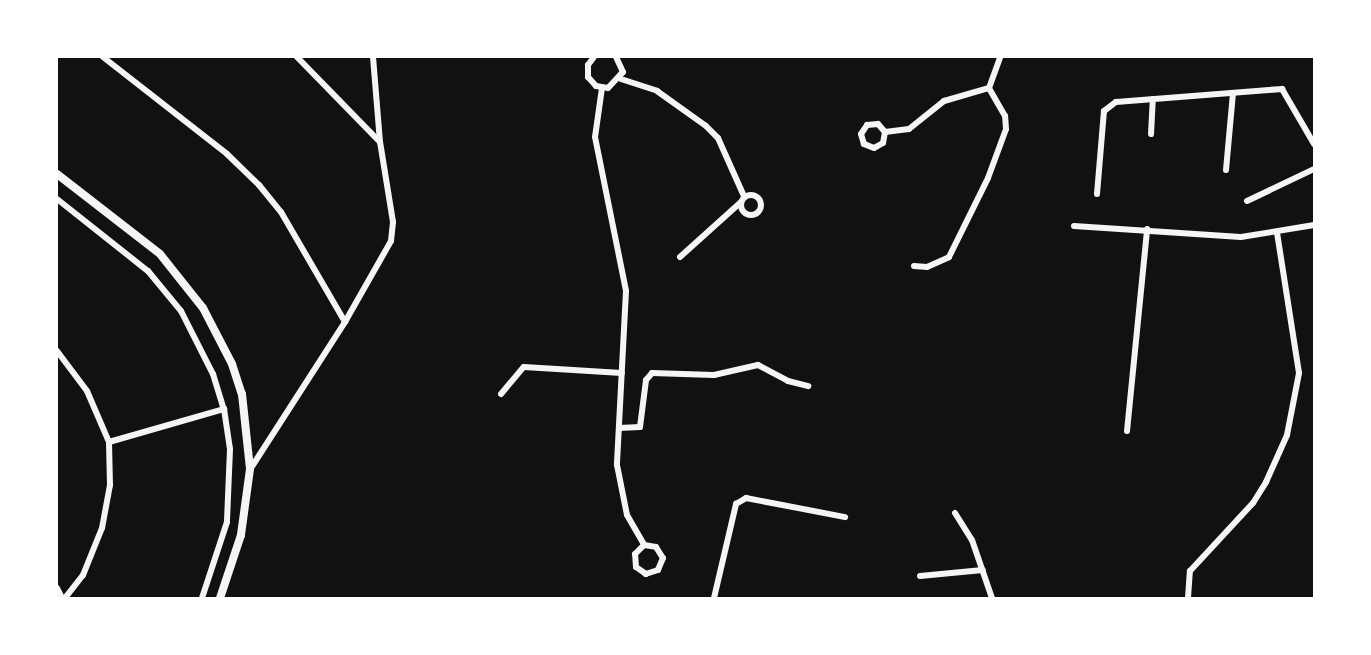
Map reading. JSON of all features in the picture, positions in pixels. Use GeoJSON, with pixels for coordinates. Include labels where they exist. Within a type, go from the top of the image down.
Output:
{"type":"FeatureCollection","features":[{"type":"Feature","properties":{"kind":"main road"},"geometry":{"type":"LineString","coordinates":[[57,174],[160,254],[202,308],[232,364],[242,394],[250,470],[241,535],[220,598]]}},
{"type":"Feature","properties":{"kind":"street"},"geometry":{"type":"LineString","coordinates":[[103,57],[227,154],[259,185],[281,212],[345,322]]}},
{"type":"Feature","properties":{"kind":"street"},"geometry":{"type":"LineString","coordinates":[[297,57],[380,142]]}},
{"type":"Feature","properties":{"kind":"street"},"geometry":{"type":"LineString","coordinates":[[250,470],[345,322],[391,241],[393,222],[380,142],[373,57]]}},
{"type":"Feature","properties":{"kind":"street"},"geometry":{"type":"LineString","coordinates":[[594,57],[588,65],[588,77],[602,88],[615,86],[621,79],[621,63],[616,57]]}},
{"type":"Feature","properties":{"kind":"street"},"geometry":{"type":"LineString","coordinates":[[988,88],[1000,57]]}},
{"type":"Feature","properties":{"kind":"street"},"geometry":{"type":"LineString","coordinates":[[621,79],[657,91],[706,126],[718,138],[744,196]]}},
{"type":"Feature","properties":{"kind":"street"},"geometry":{"type":"LineString","coordinates":[[602,88],[596,137],[624,266],[617,465],[621,495],[627,515],[644,546]]}},
{"type":"Feature","properties":{"kind":"street"},"geometry":{"type":"LineString","coordinates":[[885,132],[909,129],[944,101],[988,88]]}},
{"type":"Feature","properties":{"kind":"street"},"geometry":{"type":"LineString","coordinates":[[914,266],[927,267],[948,257],[988,178],[1006,129],[1005,116],[988,88]]}},
{"type":"Feature","properties":{"kind":"street"},"geometry":{"type":"LineString","coordinates":[[1097,194],[1104,111],[1116,102],[1282,89],[1314,144]]}},
{"type":"Feature","properties":{"kind":"street"},"geometry":{"type":"LineString","coordinates":[[1226,170],[1233,93]]}},
{"type":"Feature","properties":{"kind":"street"},"geometry":{"type":"LineString","coordinates":[[1151,134],[1153,99]]}},
{"type":"Feature","properties":{"kind":"street"},"geometry":{"type":"LineString","coordinates":[[1247,201],[1314,169]]}},
{"type":"Feature","properties":{"kind":"street"},"geometry":{"type":"LineString","coordinates":[[680,257],[740,203],[744,196],[752,194],[759,198],[761,206],[757,213],[749,215],[742,211],[740,203]]}},
{"type":"Feature","properties":{"kind":"street"},"geometry":{"type":"LineString","coordinates":[[57,199],[148,271],[181,310],[213,374],[224,410],[230,449],[227,522],[202,598]]}},
{"type":"Feature","properties":{"kind":"street"},"geometry":{"type":"LineString","coordinates":[[1074,226],[1147,229],[1241,237],[1277,233],[1314,225]]}},
{"type":"Feature","properties":{"kind":"street"},"geometry":{"type":"LineString","coordinates":[[1127,431],[1147,229]]}},
{"type":"Feature","properties":{"kind":"street"},"geometry":{"type":"LineString","coordinates":[[1188,598],[1190,571],[1253,503],[1266,482],[1287,435],[1299,373],[1277,233]]}},
{"type":"Feature","properties":{"kind":"street"},"geometry":{"type":"LineString","coordinates":[[57,351],[87,391],[109,442],[110,485],[102,528],[83,575],[64,598],[57,588]]}},
{"type":"Feature","properties":{"kind":"street"},"geometry":{"type":"LineString","coordinates":[[619,428],[640,427],[646,380],[652,373],[714,375],[758,364],[788,381],[808,386]]}},
{"type":"Feature","properties":{"kind":"street"},"geometry":{"type":"LineString","coordinates":[[501,394],[525,367],[622,373]]}},
{"type":"Feature","properties":{"kind":"street"},"geometry":{"type":"LineString","coordinates":[[109,442],[224,410]]}},
{"type":"Feature","properties":{"kind":"street"},"geometry":{"type":"LineString","coordinates":[[714,598],[736,504],[746,498],[845,517]]}},
{"type":"Feature","properties":{"kind":"street"},"geometry":{"type":"LineString","coordinates":[[956,513],[972,540],[992,598]]}},
{"type":"Feature","properties":{"kind":"street"},"geometry":{"type":"LineString","coordinates":[[644,546],[656,547],[663,558],[658,570],[646,574],[636,567],[634,554],[644,546]]}},
{"type":"Feature","properties":{"kind":"street"},"geometry":{"type":"LineString","coordinates":[[920,576],[983,570]]}}]}
